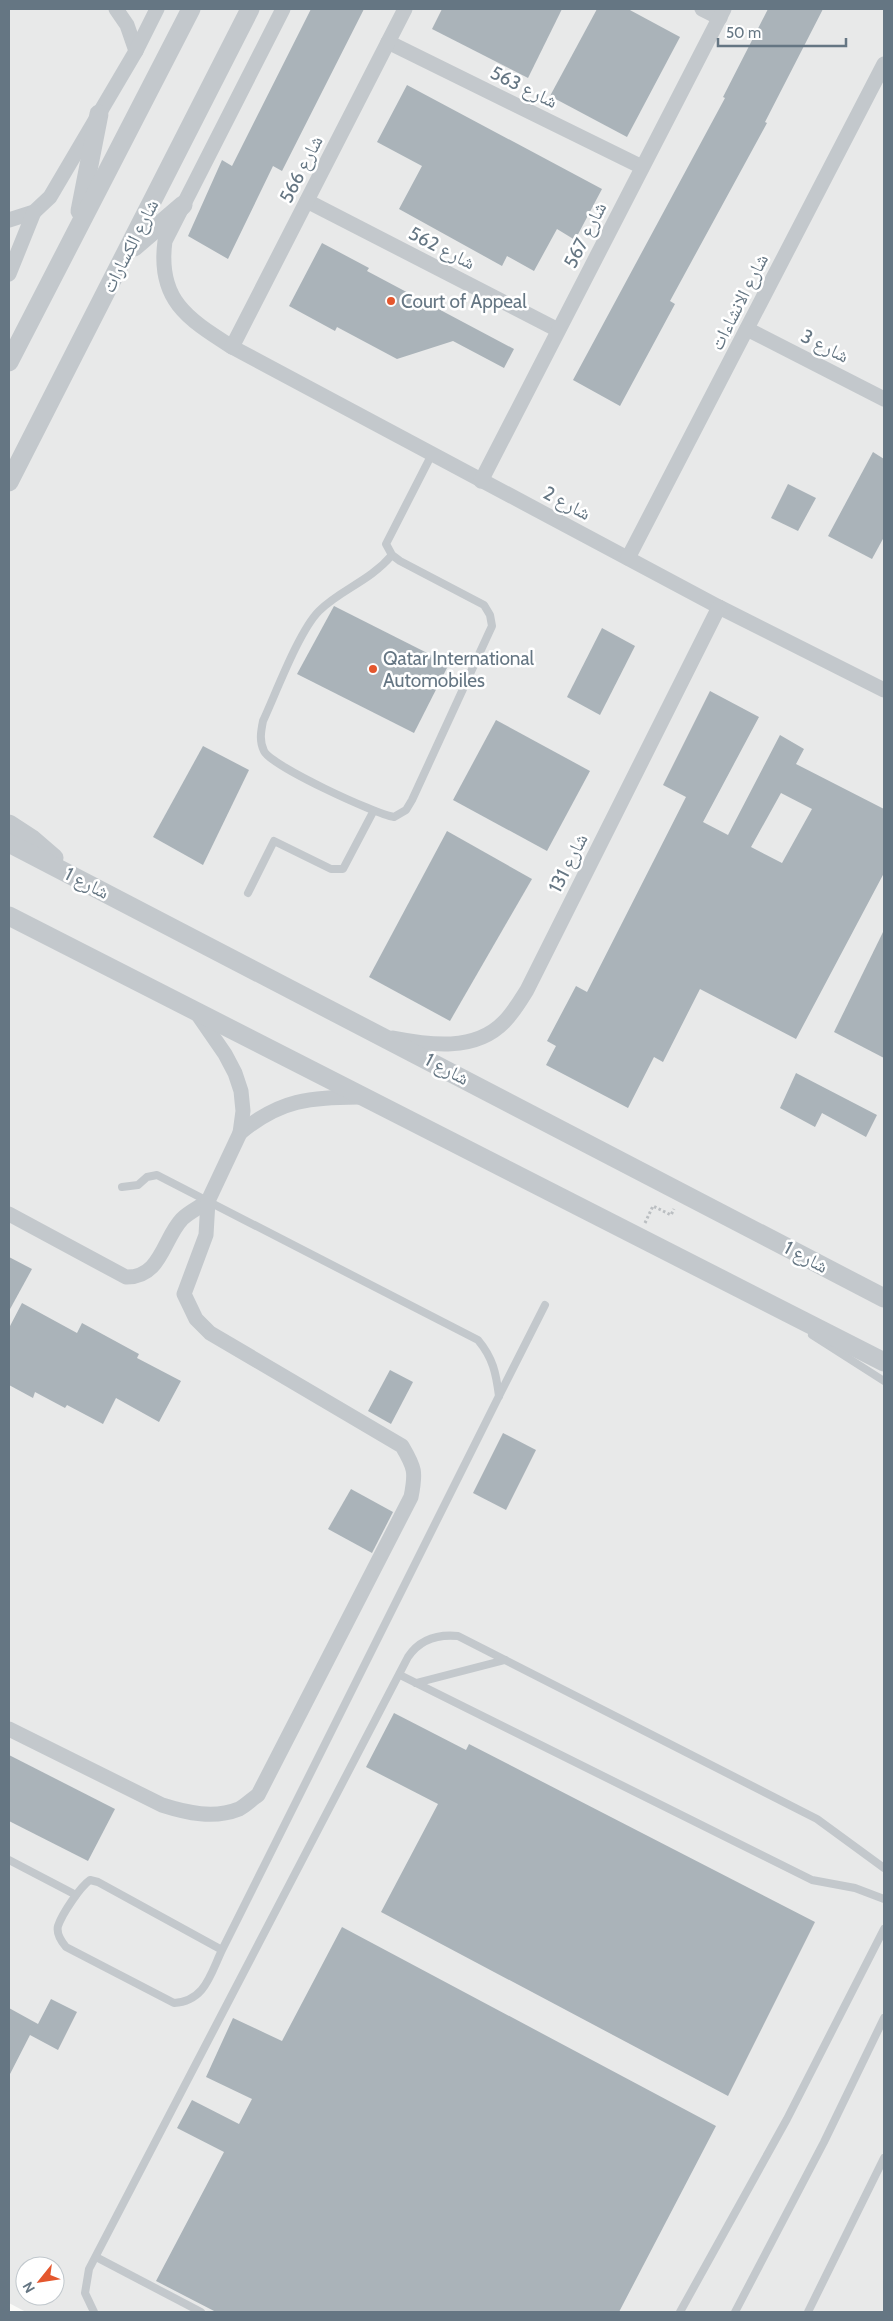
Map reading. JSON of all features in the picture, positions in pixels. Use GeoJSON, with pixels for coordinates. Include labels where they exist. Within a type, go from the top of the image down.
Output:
{"type":"FeatureCollection","features":[{"type":"Feature","properties":{"kind":"street"},"geometry":{"type":"LineString","coordinates":[[116,9],[127,25],[136,51]]}},
{"type":"Feature","properties":{"kind":"street"},"geometry":{"type":"LineString","coordinates":[[9,274],[34,212],[50,197],[136,51],[157,9]]}},
{"type":"Feature","properties":{"kind":"street"},"geometry":{"type":"LineString","coordinates":[[9,362],[191,9]]}},
{"type":"Feature","properties":{"kind":"street","name":"شارع الكسارات"},"geometry":{"type":"LineString","coordinates":[[9,482],[128,252],[250,9]]}},
{"type":"Feature","properties":{"kind":"street","name":"شارع الكسارات"},"geometry":{"type":"LineString","coordinates":[[232,347],[194,323],[180,309],[170,292],[164,274],[164,250],[166,241],[183,205],[283,9]]}},
{"type":"Feature","properties":{"kind":"street","name":"شارع 566"},"geometry":{"type":"LineString","coordinates":[[232,347],[405,9]]}},
{"type":"Feature","properties":{"kind":"street"},"geometry":{"type":"LineString","coordinates":[[702,9],[722,13]]}},
{"type":"Feature","properties":{"kind":"street","name":"شارع 567"},"geometry":{"type":"LineString","coordinates":[[482,481],[722,13]]}},
{"type":"Feature","properties":{"kind":"street","name":"شارع 563"},"geometry":{"type":"LineString","coordinates":[[388,42],[642,168]]}},
{"type":"Feature","properties":{"kind":"street","name":"شارع الانشاءات"},"geometry":{"type":"LineString","coordinates":[[628,558],[884,64]]}},
{"type":"Feature","properties":{"kind":"street"},"geometry":{"type":"LineString","coordinates":[[76,231],[99,114]]}},
{"type":"Feature","properties":{"kind":"street","name":"شارع 562"},"geometry":{"type":"LineString","coordinates":[[307,201],[558,330]]}},
{"type":"Feature","properties":{"kind":"street"},"geometry":{"type":"LineString","coordinates":[[128,252],[183,205]]}},
{"type":"Feature","properties":{"kind":"street"},"geometry":{"type":"LineString","coordinates":[[9,220],[34,212]]}},
{"type":"Feature","properties":{"kind":"street","name":"شارع 3"},"geometry":{"type":"LineString","coordinates":[[747,329],[884,399]]}},
{"type":"Feature","properties":{"kind":"street","name":"شارع 2"},"geometry":{"type":"LineString","coordinates":[[232,347],[719,607],[884,690]]}},
{"type":"Feature","properties":{"kind":"street","name":"شارع 131"},"geometry":{"type":"LineString","coordinates":[[385,1037],[429,1045],[453,1044],[490,1033],[503,1024],[514,1011],[527,990],[719,607]]}},
{"type":"Feature","properties":{"kind":"street"},"geometry":{"type":"LineString","coordinates":[[9,824],[32,839],[76,877]]}},
{"type":"Feature","properties":{"kind":"street","name":"شارع 1"},"geometry":{"type":"LineString","coordinates":[[9,843],[884,1298]]}},
{"type":"Feature","properties":{"kind":"street"},"geometry":{"type":"LineString","coordinates":[[9,916],[884,1362]]}},
{"type":"Feature","properties":{"kind":"street"},"geometry":{"type":"LineString","coordinates":[[9,1729],[162,1805],[186,1813],[214,1814],[240,1808],[258,1795],[411,1497],[415,1477],[411,1462],[402,1446],[210,1333],[196,1319],[184,1294],[206,1235],[208,1201],[240,1133],[243,1111],[241,1091],[235,1072],[226,1054],[196,1012]]}},
{"type":"Feature","properties":{"kind":"street"},"geometry":{"type":"LineString","coordinates":[[240,1133],[257,1119],[295,1102],[319,1098],[362,1097]]}},
{"type":"Feature","properties":{"kind":"street"},"geometry":{"type":"LineString","coordinates":[[9,1214],[126,1277],[138,1278],[150,1270],[182,1219],[208,1201]]}},
{"type":"Feature","properties":{"kind":"lane"},"geometry":{"type":"LineString","coordinates":[[392,555],[370,577],[325,606],[312,619],[263,721],[260,733],[264,752],[269,758],[373,812],[394,817],[406,810],[492,626],[490,615],[484,605],[392,555],[386,544],[432,454]]}},
{"type":"Feature","properties":{"kind":"lane"},"geometry":{"type":"LineString","coordinates":[[248,893],[274,841],[331,870],[343,869],[373,812]]}},
{"type":"Feature","properties":{"kind":"lane"},"geometry":{"type":"LineString","coordinates":[[122,1187],[138,1185],[148,1177],[157,1175],[478,1340],[489,1353],[496,1368],[499,1396]]}},
{"type":"Feature","properties":{"kind":"lane"},"geometry":{"type":"LineString","coordinates":[[736,1287],[884,1381]]}},
{"type":"Feature","properties":{"kind":"lane"},"geometry":{"type":"LineString","coordinates":[[222,1950],[98,1882],[90,1880],[82,1885],[58,1927],[59,1938],[66,1947],[174,2003],[187,2002],[200,1993],[222,1950],[545,1305]]}},
{"type":"Feature","properties":{"kind":"lane"},"geometry":{"type":"LineString","coordinates":[[94,2312],[88,2301],[85,2284],[89,2269],[413,1650],[421,1643],[439,1636],[458,1636],[817,1820],[884,1868]]}},
{"type":"Feature","properties":{"kind":"lane"},"geometry":{"type":"LineString","coordinates":[[416,1683],[505,1660]]}},
{"type":"Feature","properties":{"kind":"lane"},"geometry":{"type":"LineString","coordinates":[[400,1675],[812,1880],[855,1888],[884,1899]]}},
{"type":"Feature","properties":{"kind":"lane"},"geometry":{"type":"LineString","coordinates":[[9,1860],[76,1895]]}},
{"type":"Feature","properties":{"kind":"lane"},"geometry":{"type":"LineString","coordinates":[[680,2312],[787,2119],[884,1929]]}},
{"type":"Feature","properties":{"kind":"lane"},"geometry":{"type":"LineString","coordinates":[[735,2312],[824,2142],[884,2018]]}},
{"type":"Feature","properties":{"kind":"lane"},"geometry":{"type":"LineString","coordinates":[[808,2312],[884,2158]]}},
{"type":"Feature","properties":{"kind":"lane"},"geometry":{"type":"LineString","coordinates":[[96,2257],[201,2312]]}},
{"type":"Feature","properties":{"kind":"path"},"geometry":{"type":"LineString","coordinates":[[638,1237],[653,1206],[671,1215],[682,1192]]}},
{"type":"Feature","properties":{"kind":"shaded area"},"geometry":{"type":"Polygon","coordinates":[[[9,9],[884,9],[884,2312],[26,2312],[9,2303],[9,9]]]}},
{"type":"Feature","properties":{"kind":"building"},"geometry":{"type":"Polygon","coordinates":[[[311,9],[364,9],[282,171],[273,166],[228,259],[188,236],[222,160],[232,166],[311,9]]]}},
{"type":"Feature","properties":{"kind":"building"},"geometry":{"type":"Polygon","coordinates":[[[442,9],[562,9],[528,78],[432,29],[442,9]]]}},
{"type":"Feature","properties":{"kind":"building"},"geometry":{"type":"Polygon","coordinates":[[[597,9],[628,9],[680,37],[627,137],[550,96],[597,9]]]}},
{"type":"Feature","properties":{"kind":"building"},"geometry":{"type":"Polygon","coordinates":[[[768,9],[823,9],[765,122],[767,123],[670,301],[675,304],[620,406],[573,380],[725,98],[723,97],[768,9]]]}},
{"type":"Feature","properties":{"kind":"building"},"geometry":{"type":"Polygon","coordinates":[[[407,85],[602,189],[575,240],[557,229],[534,271],[507,256],[502,266],[399,209],[422,166],[377,142],[407,85]]]}},
{"type":"Feature","properties":{"kind":"building","name":"Court of Appeal"},"geometry":{"type":"Polygon","coordinates":[[[322,243],[369,268],[367,271],[514,349],[504,368],[453,341],[397,359],[337,327],[335,331],[289,306],[322,243]]]}},
{"type":"Feature","properties":{"kind":"building"},"geometry":{"type":"Polygon","coordinates":[[[873,452],[884,459],[884,537],[872,559],[828,536],[873,452]]]}},
{"type":"Feature","properties":{"kind":"building"},"geometry":{"type":"Polygon","coordinates":[[[788,484],[816,498],[798,531],[771,518],[788,484]]]}},
{"type":"Feature","properties":{"kind":"building","name":"Qatar International Automobiles"},"geometry":{"type":"Polygon","coordinates":[[[334,606],[449,664],[414,733],[297,674],[334,606]]]}},
{"type":"Feature","properties":{"kind":"building"},"geometry":{"type":"Polygon","coordinates":[[[602,628],[635,646],[600,715],[567,697],[602,628]]]}},
{"type":"Feature","properties":{"kind":"building"},"geometry":{"type":"Polygon","coordinates":[[[710,691],[759,717],[703,822],[728,835],[780,735],[804,749],[796,764],[884,809],[884,873],[796,1039],[700,989],[663,1062],[654,1057],[628,1108],[546,1065],[556,1046],[547,1041],[576,986],[587,992],[686,797],[663,785],[710,691]],[[781,793],[751,847],[782,863],[812,809],[781,793]]]}},
{"type":"Feature","properties":{"kind":"building"},"geometry":{"type":"Polygon","coordinates":[[[496,720],[590,771],[547,851],[453,800],[496,720]]]}},
{"type":"Feature","properties":{"kind":"building"},"geometry":{"type":"Polygon","coordinates":[[[203,746],[249,770],[203,865],[153,837],[203,746]]]}},
{"type":"Feature","properties":{"kind":"building"},"geometry":{"type":"Polygon","coordinates":[[[447,831],[532,879],[450,1021],[369,977],[447,831]]]}},
{"type":"Feature","properties":{"kind":"building"},"geometry":{"type":"Polygon","coordinates":[[[884,930],[884,1058],[834,1032],[884,930]]]}},
{"type":"Feature","properties":{"kind":"building"},"geometry":{"type":"Polygon","coordinates":[[[796,1073],[877,1115],[866,1137],[822,1113],[815,1127],[780,1108],[796,1073]]]}},
{"type":"Feature","properties":{"kind":"building"},"geometry":{"type":"Polygon","coordinates":[[[9,1257],[32,1269],[9,1311],[9,1257]]]}},
{"type":"Feature","properties":{"kind":"building"},"geometry":{"type":"Polygon","coordinates":[[[22,1303],[77,1333],[82,1323],[139,1354],[137,1358],[181,1381],[159,1422],[116,1398],[103,1424],[67,1405],[65,1408],[35,1392],[33,1398],[9,1385],[9,1328],[22,1303]]]}},
{"type":"Feature","properties":{"kind":"building"},"geometry":{"type":"Polygon","coordinates":[[[390,1370],[413,1382],[391,1424],[368,1411],[390,1370]]]}},
{"type":"Feature","properties":{"kind":"building"},"geometry":{"type":"Polygon","coordinates":[[[503,1433],[536,1450],[506,1510],[473,1493],[503,1433]]]}},
{"type":"Feature","properties":{"kind":"building"},"geometry":{"type":"Polygon","coordinates":[[[351,1489],[393,1512],[372,1553],[328,1529],[351,1489]]]}},
{"type":"Feature","properties":{"kind":"building"},"geometry":{"type":"Polygon","coordinates":[[[394,1713],[466,1750],[469,1744],[815,1922],[728,2096],[381,1912],[438,1804],[366,1767],[394,1713]]]}},
{"type":"Feature","properties":{"kind":"building"},"geometry":{"type":"Polygon","coordinates":[[[9,1755],[115,1809],[88,1861],[9,1821],[9,1755]]]}},
{"type":"Feature","properties":{"kind":"building"},"geometry":{"type":"Polygon","coordinates":[[[342,1927],[716,2126],[619,2312],[216,2312],[156,2281],[224,2152],[177,2128],[192,2100],[239,2124],[252,2099],[206,2077],[233,2018],[282,2041],[342,1927]]]}},
{"type":"Feature","properties":{"kind":"building"},"geometry":{"type":"Polygon","coordinates":[[[51,1999],[77,2012],[58,2050],[30,2035],[9,2076],[9,2008],[38,2024],[51,1999]]]}},
{"type":"Feature","properties":{"kind":"place","name":"Court of Appeal"},"geometry":{"type":"Point","coordinates":[391,301]}},
{"type":"Feature","properties":{"kind":"place","name":"Qatar International Automobiles"},"geometry":{"type":"Point","coordinates":[373,669]}}]}
